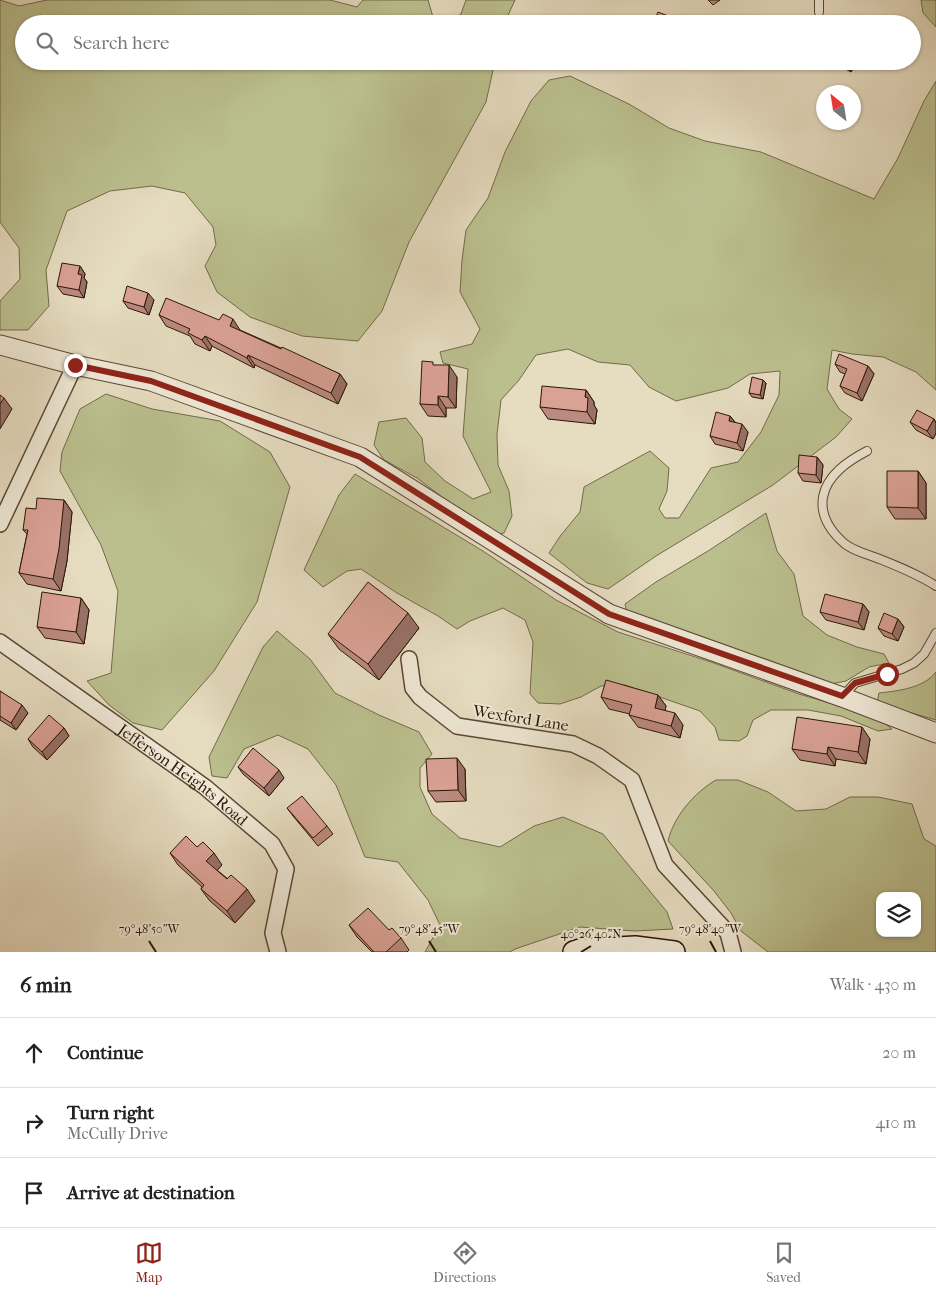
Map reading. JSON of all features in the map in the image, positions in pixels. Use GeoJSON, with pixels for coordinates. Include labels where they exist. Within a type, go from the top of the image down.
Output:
{"type":"FeatureCollection","features":[{"type":"Feature","properties":{"kind":"main road"},"geometry":{"type":"LineString","coordinates":[[574,952],[580,950],[636,947],[674,952]]}},
{"type":"Feature","properties":{"kind":"street"},"geometry":{"type":"LineString","coordinates":[[0,345],[75,365],[151,381],[360,457],[609,614],[842,696],[936,733]]}},
{"type":"Feature","properties":{"kind":"street"},"geometry":{"type":"LineString","coordinates":[[0,524],[75,365]]}},
{"type":"Feature","properties":{"kind":"street","name":"Jefferson Heights Road"},"geometry":{"type":"LineString","coordinates":[[0,642],[205,788],[272,844],[286,870],[273,934],[278,952]]}},
{"type":"Feature","properties":{"kind":"street","name":"Wexford Lane"},"geometry":{"type":"LineString","coordinates":[[409,659],[413,688],[420,697],[457,726],[573,744],[598,756],[632,780],[665,865],[728,933],[733,952]]}},
{"type":"Feature","properties":{"kind":"lane"},"geometry":{"type":"LineString","coordinates":[[819,0],[819,12]]}},
{"type":"Feature","properties":{"kind":"lane"},"geometry":{"type":"LineString","coordinates":[[867,451],[851,459],[834,475],[824,493],[823,515],[832,530],[845,544],[936,586]]}},
{"type":"Feature","properties":{"kind":"lane"},"geometry":{"type":"LineString","coordinates":[[842,696],[855,683],[902,669],[914,663],[924,654],[936,633]]}},
{"type":"Feature","properties":{"kind":"green space"},"geometry":{"type":"Polygon","coordinates":[[[0,0],[19,6],[47,0],[330,0],[357,7],[363,0],[428,0],[432,15],[15,15],[15,70],[493,70],[486,102],[409,242],[382,311],[358,341],[302,336],[250,317],[217,292],[205,266],[216,245],[213,227],[185,193],[152,186],[110,191],[67,211],[46,270],[49,306],[28,330],[0,330],[0,301],[20,279],[19,248],[0,222],[0,0]]]}},
{"type":"Feature","properties":{"kind":"green space"},"geometry":{"type":"Polygon","coordinates":[[[466,0],[515,0],[508,15],[460,15],[466,0]]]}},
{"type":"Feature","properties":{"kind":"green space"},"geometry":{"type":"Polygon","coordinates":[[[921,0],[936,0],[936,27],[923,13],[921,0]]]}},
{"type":"Feature","properties":{"kind":"green space"},"geometry":{"type":"Polygon","coordinates":[[[570,76],[629,104],[669,128],[705,141],[761,152],[874,199],[898,158],[924,101],[936,81],[936,390],[916,372],[883,357],[832,350],[827,389],[839,409],[852,419],[836,437],[773,485],[656,556],[608,589],[587,583],[549,553],[580,512],[584,487],[650,451],[669,468],[667,491],[659,509],[665,518],[679,518],[711,468],[738,462],[761,432],[779,395],[780,371],[750,374],[728,388],[676,401],[649,387],[630,365],[598,362],[568,349],[536,355],[519,380],[501,400],[497,434],[498,465],[509,491],[512,516],[504,533],[492,535],[417,478],[384,460],[374,445],[379,422],[406,418],[422,438],[425,462],[445,481],[473,499],[491,492],[463,436],[468,369],[443,363],[440,352],[472,344],[480,329],[460,292],[466,230],[488,198],[505,152],[531,101],[549,80],[570,76]]]}},
{"type":"Feature","properties":{"kind":"green space"},"geometry":{"type":"Polygon","coordinates":[[[106,394],[152,409],[220,421],[270,452],[290,487],[257,602],[214,671],[162,730],[133,723],[109,705],[87,681],[111,673],[118,591],[101,545],[60,471],[62,452],[80,409],[106,394]]]}},
{"type":"Feature","properties":{"kind":"green space"},"geometry":{"type":"Polygon","coordinates":[[[355,474],[483,551],[556,600],[618,632],[711,662],[799,694],[877,717],[892,729],[878,731],[841,716],[808,710],[771,710],[753,720],[747,736],[739,741],[719,740],[715,727],[700,711],[625,685],[601,686],[581,697],[560,704],[538,703],[530,694],[533,642],[525,620],[503,608],[470,621],[457,629],[361,569],[347,571],[323,587],[304,570],[339,495],[355,474]]]}},
{"type":"Feature","properties":{"kind":"green space"},"geometry":{"type":"Polygon","coordinates":[[[766,513],[777,551],[794,574],[803,616],[827,635],[857,647],[884,654],[889,663],[869,667],[846,681],[831,684],[627,613],[625,604],[656,582],[766,513]]]}},
{"type":"Feature","properties":{"kind":"green space"},"geometry":{"type":"Polygon","coordinates":[[[277,631],[310,659],[335,693],[419,732],[432,754],[420,768],[420,787],[432,814],[460,838],[500,847],[534,826],[563,817],[603,834],[667,912],[673,929],[635,931],[580,927],[510,952],[425,952],[440,925],[428,900],[398,862],[365,857],[336,785],[308,749],[278,735],[244,749],[227,778],[212,776],[209,757],[263,647],[277,631]]]}},
{"type":"Feature","properties":{"kind":"green space"},"geometry":{"type":"Polygon","coordinates":[[[936,672],[936,720],[877,703],[879,693],[902,690],[918,685],[925,682],[936,672]]]}},
{"type":"Feature","properties":{"kind":"green space"},"geometry":{"type":"Polygon","coordinates":[[[716,780],[738,780],[768,792],[796,811],[826,809],[850,797],[878,797],[912,804],[924,839],[936,846],[936,952],[768,952],[741,931],[731,913],[714,891],[668,841],[680,814],[700,792],[716,780]]]}},
{"type":"Feature","properties":{"kind":"building"},"geometry":{"type":"Polygon","coordinates":[[[62,263],[80,266],[78,274],[82,275],[79,290],[57,286],[62,263]]]}},
{"type":"Feature","properties":{"kind":"building"},"geometry":{"type":"Polygon","coordinates":[[[127,286],[148,293],[144,307],[123,301],[127,286]]]}},
{"type":"Feature","properties":{"kind":"building"},"geometry":{"type":"Polygon","coordinates":[[[166,298],[219,320],[223,314],[233,319],[230,326],[281,349],[282,347],[340,374],[331,393],[248,355],[247,358],[205,336],[202,340],[188,333],[190,329],[159,315],[166,298]]]}},
{"type":"Feature","properties":{"kind":"building"},"geometry":{"type":"Polygon","coordinates":[[[839,354],[868,366],[857,393],[840,386],[847,369],[835,364],[839,354]]]}},
{"type":"Feature","properties":{"kind":"building"},"geometry":{"type":"Polygon","coordinates":[[[422,361],[433,362],[433,365],[449,365],[448,397],[438,396],[438,405],[420,404],[422,361]]]}},
{"type":"Feature","properties":{"kind":"building"},"geometry":{"type":"Polygon","coordinates":[[[752,377],[763,380],[760,395],[749,393],[752,377]]]}},
{"type":"Feature","properties":{"kind":"building"},"geometry":{"type":"Polygon","coordinates":[[[542,386],[586,390],[585,397],[588,398],[587,412],[540,407],[542,386]]]}},
{"type":"Feature","properties":{"kind":"building"},"geometry":{"type":"Polygon","coordinates":[[[0,395],[4,398],[0,404],[0,395]]]}},
{"type":"Feature","properties":{"kind":"building"},"geometry":{"type":"Polygon","coordinates":[[[917,410],[934,419],[927,431],[910,422],[917,410]]]}},
{"type":"Feature","properties":{"kind":"building"},"geometry":{"type":"Polygon","coordinates":[[[716,412],[730,416],[729,421],[742,424],[737,443],[710,436],[716,412]]]}},
{"type":"Feature","properties":{"kind":"building"},"geometry":{"type":"Polygon","coordinates":[[[799,455],[817,457],[816,475],[798,473],[799,455]]]}},
{"type":"Feature","properties":{"kind":"building"},"geometry":{"type":"Polygon","coordinates":[[[887,471],[918,471],[918,508],[887,507],[887,471]]]}},
{"type":"Feature","properties":{"kind":"building"},"geometry":{"type":"Polygon","coordinates":[[[37,498],[64,500],[59,549],[53,579],[19,573],[28,530],[23,530],[26,508],[36,509],[37,498]]]}},
{"type":"Feature","properties":{"kind":"building"},"geometry":{"type":"Polygon","coordinates":[[[368,582],[408,613],[368,664],[328,634],[368,582]]]}},
{"type":"Feature","properties":{"kind":"building"},"geometry":{"type":"Polygon","coordinates":[[[42,592],[81,598],[76,632],[37,627],[42,592]]]}},
{"type":"Feature","properties":{"kind":"building"},"geometry":{"type":"Polygon","coordinates":[[[825,594],[863,604],[858,622],[820,612],[825,594]]]}},
{"type":"Feature","properties":{"kind":"building"},"geometry":{"type":"Polygon","coordinates":[[[884,613],[898,619],[892,634],[878,628],[884,613]]]}},
{"type":"Feature","properties":{"kind":"building"},"geometry":{"type":"Polygon","coordinates":[[[606,680],[658,695],[655,708],[675,713],[671,726],[629,715],[632,705],[601,697],[606,680]]]}},
{"type":"Feature","properties":{"kind":"building"},"geometry":{"type":"Polygon","coordinates":[[[0,691],[22,705],[11,723],[0,716],[0,691]]]}},
{"type":"Feature","properties":{"kind":"building"},"geometry":{"type":"Polygon","coordinates":[[[49,715],[64,728],[42,752],[28,739],[49,715]]]}},
{"type":"Feature","properties":{"kind":"building"},"geometry":{"type":"Polygon","coordinates":[[[797,717],[862,727],[858,752],[828,747],[827,754],[792,749],[797,717]]]}},
{"type":"Feature","properties":{"kind":"building"},"geometry":{"type":"Polygon","coordinates":[[[253,748],[279,770],[264,788],[238,767],[253,748]]]}},
{"type":"Feature","properties":{"kind":"building"},"geometry":{"type":"Polygon","coordinates":[[[457,758],[458,790],[428,791],[426,759],[457,758]]]}},
{"type":"Feature","properties":{"kind":"building"},"geometry":{"type":"Polygon","coordinates":[[[302,796],[327,826],[313,838],[287,808],[302,796]]]}},
{"type":"Feature","properties":{"kind":"building"},"geometry":{"type":"Polygon","coordinates":[[[186,836],[197,847],[203,842],[214,853],[206,861],[227,879],[231,875],[247,889],[227,911],[201,889],[204,885],[170,853],[186,836]]]}},
{"type":"Feature","properties":{"kind":"building"},"geometry":{"type":"Polygon","coordinates":[[[368,908],[389,930],[392,928],[401,938],[386,952],[374,952],[349,925],[368,908]]]}},
{"type":"Feature","properties":{"kind":"route"},"geometry":{"type":"LineString","coordinates":[[75,365],[151,381],[360,457],[609,614],[842,696],[855,683],[887,674]]}}]}
